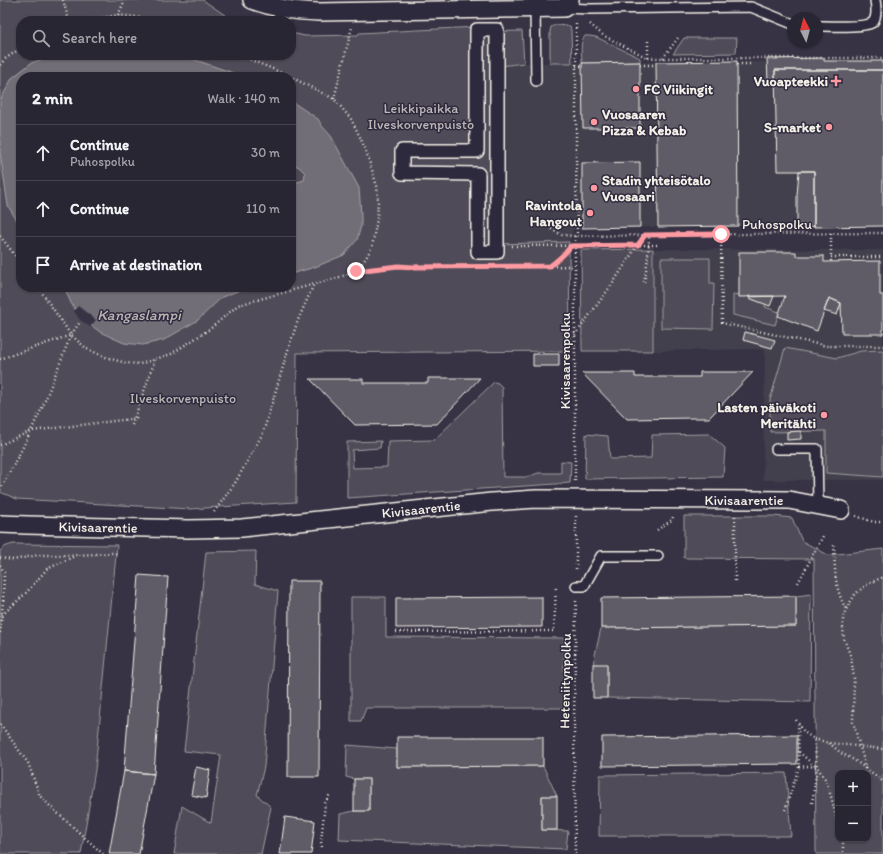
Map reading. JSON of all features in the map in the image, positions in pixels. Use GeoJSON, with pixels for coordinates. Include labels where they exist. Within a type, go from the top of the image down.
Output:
{"type":"FeatureCollection","features":[{"type":"Feature","properties":{"kind":"street"},"geometry":{"type":"LineString","coordinates":[[252,0],[268,6],[294,11],[319,12],[535,8],[567,4]]}},
{"type":"Feature","properties":{"kind":"street"},"geometry":{"type":"LineString","coordinates":[[477,30],[496,30],[497,246],[497,252],[478,252],[478,174],[402,174],[402,151],[477,151],[477,30]]}},
{"type":"Feature","properties":{"kind":"street","name":"Kivisaarentie"},"geometry":{"type":"LineString","coordinates":[[0,524],[42,526],[242,528],[536,499],[789,500],[841,510]]}},
{"type":"Feature","properties":{"kind":"lane"},"geometry":{"type":"LineString","coordinates":[[823,26],[860,26],[870,24],[875,19],[876,0]]}},
{"type":"Feature","properties":{"kind":"lane"},"geometry":{"type":"LineString","coordinates":[[567,4],[590,9],[751,4],[787,21]]}},
{"type":"Feature","properties":{"kind":"lane"},"geometry":{"type":"LineString","coordinates":[[535,8],[536,81]]}},
{"type":"Feature","properties":{"kind":"lane"},"geometry":{"type":"LineString","coordinates":[[776,449],[817,449],[818,505]]}},
{"type":"Feature","properties":{"kind":"lane"},"geometry":{"type":"LineString","coordinates":[[576,586],[584,586],[601,556],[658,556]]}},
{"type":"Feature","properties":{"kind":"path"},"geometry":{"type":"LineString","coordinates":[[63,0],[68,16]]}},
{"type":"Feature","properties":{"kind":"path"},"geometry":{"type":"LineString","coordinates":[[118,14],[125,0]]}},
{"type":"Feature","properties":{"kind":"path"},"geometry":{"type":"LineString","coordinates":[[108,16],[118,14],[131,16]]}},
{"type":"Feature","properties":{"kind":"path","name":"Kivisaarenpolku"},"geometry":{"type":"LineString","coordinates":[[575,486],[575,266],[573,246],[576,236],[574,152],[576,24]]}},
{"type":"Feature","properties":{"kind":"path"},"geometry":{"type":"LineString","coordinates":[[590,24],[604,36],[648,58],[883,58]]}},
{"type":"Feature","properties":{"kind":"path"},"geometry":{"type":"LineString","coordinates":[[334,98],[353,25]]}},
{"type":"Feature","properties":{"kind":"path"},"geometry":{"type":"LineString","coordinates":[[648,38],[648,58]]}},
{"type":"Feature","properties":{"kind":"path"},"geometry":{"type":"LineString","coordinates":[[663,58],[678,38]]}},
{"type":"Feature","properties":{"kind":"path"},"geometry":{"type":"LineString","coordinates":[[0,65],[5,59],[16,51]]}},
{"type":"Feature","properties":{"kind":"path"},"geometry":{"type":"LineString","coordinates":[[251,60],[280,72]]}},
{"type":"Feature","properties":{"kind":"path"},"geometry":{"type":"LineString","coordinates":[[737,64],[751,64]]}},
{"type":"Feature","properties":{"kind":"path"},"geometry":{"type":"LineString","coordinates":[[640,65],[656,65]]}},
{"type":"Feature","properties":{"kind":"path"},"geometry":{"type":"LineString","coordinates":[[576,66],[582,66]]}},
{"type":"Feature","properties":{"kind":"path"},"geometry":{"type":"LineString","coordinates":[[296,79],[334,98],[342,107],[351,119],[360,137],[377,186],[377,219],[372,247],[356,271]]}},
{"type":"Feature","properties":{"kind":"path","name":"Puhospolku"},"geometry":{"type":"LineString","coordinates":[[551,228],[562,235],[576,236],[883,233]]}},
{"type":"Feature","properties":{"kind":"path"},"geometry":{"type":"LineString","coordinates":[[721,234],[722,323],[826,346],[883,346]]}},
{"type":"Feature","properties":{"kind":"path"},"geometry":{"type":"LineString","coordinates":[[831,234],[831,261]]}},
{"type":"Feature","properties":{"kind":"path"},"geometry":{"type":"LineString","coordinates":[[575,335],[613,283],[645,235]]}},
{"type":"Feature","properties":{"kind":"path"},"geometry":{"type":"LineString","coordinates":[[644,282],[647,268],[649,235]]}},
{"type":"Feature","properties":{"kind":"path"},"geometry":{"type":"LineString","coordinates":[[0,236],[16,257]]}},
{"type":"Feature","properties":{"kind":"path"},"geometry":{"type":"LineString","coordinates":[[497,246],[658,245]]}},
{"type":"Feature","properties":{"kind":"path"},"geometry":{"type":"LineString","coordinates":[[550,266],[573,246]]}},
{"type":"Feature","properties":{"kind":"path"},"geometry":{"type":"LineString","coordinates":[[831,257],[883,257]]}},
{"type":"Feature","properties":{"kind":"path"},"geometry":{"type":"LineString","coordinates":[[296,289],[337,278],[356,271],[398,266],[474,267]]}},
{"type":"Feature","properties":{"kind":"path"},"geometry":{"type":"LineString","coordinates":[[496,266],[575,266]]}},
{"type":"Feature","properties":{"kind":"path"},"geometry":{"type":"LineString","coordinates":[[202,528],[235,483],[263,433],[298,320],[314,284]]}},
{"type":"Feature","properties":{"kind":"path"},"geometry":{"type":"LineString","coordinates":[[41,292],[71,335],[87,349],[108,358],[126,363],[140,364],[171,354],[210,329],[238,304],[284,292]]}},
{"type":"Feature","properties":{"kind":"path"},"geometry":{"type":"LineString","coordinates":[[0,490],[42,408],[71,335],[80,322]]}},
{"type":"Feature","properties":{"kind":"path"},"geometry":{"type":"LineString","coordinates":[[0,359],[71,335]]}},
{"type":"Feature","properties":{"kind":"path"},"geometry":{"type":"LineString","coordinates":[[132,425],[155,359]]}},
{"type":"Feature","properties":{"kind":"path"},"geometry":{"type":"LineString","coordinates":[[0,445],[31,431],[139,418]]}},
{"type":"Feature","properties":{"kind":"path","name":"Heteniitynpolku"},"geometry":{"type":"LineString","coordinates":[[575,854],[574,723],[576,509]]}},
{"type":"Feature","properties":{"kind":"path"},"geometry":{"type":"LineString","coordinates":[[735,509],[735,584]]}},
{"type":"Feature","properties":{"kind":"path"},"geometry":{"type":"LineString","coordinates":[[841,510],[874,522],[883,522]]}},
{"type":"Feature","properties":{"kind":"path"},"geometry":{"type":"LineString","coordinates":[[657,530],[672,520],[674,515]]}},
{"type":"Feature","properties":{"kind":"path"},"geometry":{"type":"LineString","coordinates":[[798,583],[823,536]]}},
{"type":"Feature","properties":{"kind":"path"},"geometry":{"type":"LineString","coordinates":[[834,545],[835,575],[842,601],[846,609]]}},
{"type":"Feature","properties":{"kind":"path"},"geometry":{"type":"LineString","coordinates":[[0,558],[13,560],[38,555],[119,554]]}},
{"type":"Feature","properties":{"kind":"path"},"geometry":{"type":"LineString","coordinates":[[2,615],[26,594],[47,568],[77,555]]}},
{"type":"Feature","properties":{"kind":"path"},"geometry":{"type":"LineString","coordinates":[[0,565],[4,573],[0,633]]}},
{"type":"Feature","properties":{"kind":"path"},"geometry":{"type":"LineString","coordinates":[[865,768],[853,722],[854,678],[851,657],[844,639],[844,616],[846,609],[856,594],[868,584],[883,577]]}},
{"type":"Feature","properties":{"kind":"path"},"geometry":{"type":"LineString","coordinates":[[396,632],[554,631],[556,586]]}},
{"type":"Feature","properties":{"kind":"path"},"geometry":{"type":"LineString","coordinates":[[796,720],[804,732],[814,739],[829,743],[883,749]]}},
{"type":"Feature","properties":{"kind":"path"},"geometry":{"type":"LineString","coordinates":[[0,724],[28,763],[40,796],[103,854]]}},
{"type":"Feature","properties":{"kind":"path"},"geometry":{"type":"LineString","coordinates":[[785,810],[799,767],[798,724]]}},
{"type":"Feature","properties":{"kind":"path"},"geometry":{"type":"LineString","coordinates":[[812,803],[817,767],[814,739]]}},
{"type":"Feature","properties":{"kind":"path"},"geometry":{"type":"LineString","coordinates":[[829,743],[883,782]]}},
{"type":"Feature","properties":{"kind":"path"},"geometry":{"type":"LineString","coordinates":[[799,752],[817,767],[826,780],[835,814]]}},
{"type":"Feature","properties":{"kind":"path"},"geometry":{"type":"LineString","coordinates":[[799,767],[817,767]]}},
{"type":"Feature","properties":{"kind":"path"},"geometry":{"type":"LineString","coordinates":[[322,846],[321,842],[325,803],[330,794]]}},
{"type":"Feature","properties":{"kind":"path"},"geometry":{"type":"LineString","coordinates":[[843,842],[843,854]]}},
{"type":"Feature","properties":{"kind":"shaded area"},"geometry":{"type":"Polygon","coordinates":[[[883,61],[883,226],[814,227],[797,224],[574,228],[569,242],[498,244],[500,66],[524,63],[883,61]]]}},
{"type":"Feature","properties":{"kind":"shaded area","name":"Lasten päiväkoti Meritähti"},"geometry":{"type":"Polygon","coordinates":[[[653,249],[883,250],[883,480],[763,480],[765,349],[653,351],[653,249]]]}},
{"type":"Feature","properties":{"kind":"green space","name":"Ilveskorvenpuisto"},"geometry":{"type":"Polygon","coordinates":[[[0,0],[203,0],[226,16],[16,16],[16,60],[296,60],[296,34],[305,36],[358,35],[359,33],[477,27],[477,32],[522,31],[524,63],[500,66],[498,244],[569,242],[570,351],[297,353],[296,502],[190,509],[17,499],[0,492],[0,0]]]}},
{"type":"Feature","properties":{"kind":"green space"},"geometry":{"type":"Polygon","coordinates":[[[555,25],[570,26],[572,63],[550,63],[550,31],[551,27],[555,25]]]}},
{"type":"Feature","properties":{"kind":"green space"},"geometry":{"type":"Polygon","coordinates":[[[585,36],[596,37],[640,58],[640,62],[582,63],[581,45],[585,36]]]}},
{"type":"Feature","properties":{"kind":"green space"},"geometry":{"type":"Polygon","coordinates":[[[684,38],[737,38],[736,53],[673,54],[684,38]]]}},
{"type":"Feature","properties":{"kind":"green space"},"geometry":{"type":"Polygon","coordinates":[[[653,249],[653,351],[582,351],[581,250],[653,249]]]}},
{"type":"Feature","properties":{"kind":"green space"},"geometry":{"type":"Polygon","coordinates":[[[661,258],[710,258],[710,283],[714,283],[713,329],[661,328],[661,258]]]}},
{"type":"Feature","properties":{"kind":"green space"},"geometry":{"type":"Polygon","coordinates":[[[740,294],[749,296],[749,298],[766,304],[765,307],[779,312],[775,325],[733,315],[733,295],[740,294]]]}},
{"type":"Feature","properties":{"kind":"green space"},"geometry":{"type":"Polygon","coordinates":[[[785,348],[837,358],[861,351],[883,350],[883,477],[826,473],[826,431],[770,432],[770,400],[785,348]]]}},
{"type":"Feature","properties":{"kind":"green space"},"geometry":{"type":"Polygon","coordinates":[[[494,382],[498,383],[502,387],[503,477],[528,477],[538,473],[561,473],[561,461],[571,462],[570,483],[347,498],[347,442],[381,441],[380,448],[352,450],[353,468],[387,467],[388,441],[434,440],[494,382]]]}},
{"type":"Feature","properties":{"kind":"green space"},"geometry":{"type":"Polygon","coordinates":[[[586,434],[608,436],[610,459],[651,458],[652,435],[709,434],[725,448],[723,477],[585,479],[586,434]]]}},
{"type":"Feature","properties":{"kind":"green space"},"geometry":{"type":"Polygon","coordinates":[[[684,516],[774,516],[792,518],[802,541],[828,555],[883,549],[883,854],[816,854],[814,559],[684,558],[684,516]]]}},
{"type":"Feature","properties":{"kind":"green space"},"geometry":{"type":"Polygon","coordinates":[[[13,544],[117,545],[95,770],[81,854],[0,854],[0,551],[4,547],[13,544]]]}},
{"type":"Feature","properties":{"kind":"green space"},"geometry":{"type":"Polygon","coordinates":[[[256,551],[255,584],[278,591],[264,767],[257,795],[271,807],[261,854],[174,854],[182,806],[211,823],[221,755],[184,751],[206,552],[256,551]]]}},
{"type":"Feature","properties":{"kind":"green space"},"geometry":{"type":"Polygon","coordinates":[[[811,594],[810,702],[607,698],[607,665],[593,664],[601,628],[796,626],[796,596],[811,594]]]}},
{"type":"Feature","properties":{"kind":"green space"},"geometry":{"type":"Polygon","coordinates":[[[351,597],[386,597],[386,637],[564,638],[564,708],[366,708],[361,721],[351,721],[351,597]]]}},
{"type":"Feature","properties":{"kind":"green space"},"geometry":{"type":"Polygon","coordinates":[[[347,745],[397,749],[397,767],[543,766],[557,796],[542,796],[542,830],[568,831],[566,849],[339,840],[340,814],[354,811],[369,811],[369,779],[354,779],[346,777],[347,745]]]}},
{"type":"Feature","properties":{"kind":"green space"},"geometry":{"type":"Polygon","coordinates":[[[786,773],[791,836],[599,836],[600,775],[786,773]]]}},
{"type":"Feature","properties":{"kind":"water"},"geometry":{"type":"Polygon","coordinates":[[[40,60],[196,60],[230,72],[20,72],[31,63],[40,60]]]}},
{"type":"Feature","properties":{"kind":"water"},"geometry":{"type":"Polygon","coordinates":[[[16,75],[16,219],[8,206],[0,152],[0,101],[12,78],[16,75]]]}},
{"type":"Feature","properties":{"kind":"water"},"geometry":{"type":"Polygon","coordinates":[[[296,104],[318,119],[331,136],[359,188],[361,226],[357,240],[344,255],[315,267],[296,273],[296,182],[304,180],[305,173],[296,166],[296,104]]]}},
{"type":"Feature","properties":{"kind":"water","name":"Kangaslampi"},"geometry":{"type":"Polygon","coordinates":[[[66,292],[235,292],[222,297],[198,320],[164,340],[143,345],[124,343],[100,332],[80,317],[66,292]]]}},
{"type":"Feature","properties":{"kind":"pier"},"geometry":{"type":"Polygon","coordinates":[[[78,306],[96,320],[90,327],[79,319],[74,311],[78,306]]]}},
{"type":"Feature","properties":{"kind":"building"},"geometry":{"type":"Polygon","coordinates":[[[824,58],[824,61],[883,61],[883,70],[775,70],[775,82],[768,80],[767,59],[824,58]]]}},
{"type":"Feature","properties":{"kind":"building"},"geometry":{"type":"Polygon","coordinates":[[[737,61],[738,226],[658,227],[656,62],[737,61]]]}},
{"type":"Feature","properties":{"kind":"building"},"geometry":{"type":"Polygon","coordinates":[[[640,62],[640,128],[583,128],[582,63],[640,62]]]}},
{"type":"Feature","properties":{"kind":"building","name":"S-market"},"geometry":{"type":"Polygon","coordinates":[[[775,70],[883,70],[883,226],[814,227],[814,171],[777,171],[775,70]]]}},
{"type":"Feature","properties":{"kind":"building"},"geometry":{"type":"Polygon","coordinates":[[[640,162],[640,227],[582,228],[582,163],[640,162]]]}},
{"type":"Feature","properties":{"kind":"building"},"geometry":{"type":"Polygon","coordinates":[[[799,171],[814,171],[814,227],[797,224],[799,171]]]}},
{"type":"Feature","properties":{"kind":"building"},"geometry":{"type":"Polygon","coordinates":[[[739,252],[796,252],[796,256],[824,256],[824,262],[880,261],[880,295],[883,295],[883,334],[842,334],[841,303],[829,298],[817,331],[778,316],[785,296],[739,297],[739,252]]]}},
{"type":"Feature","properties":{"kind":"building"},"geometry":{"type":"Polygon","coordinates":[[[749,296],[774,296],[770,306],[749,298],[749,296]]]}},
{"type":"Feature","properties":{"kind":"building"},"geometry":{"type":"Polygon","coordinates":[[[829,298],[841,303],[837,315],[824,311],[829,298]]]}},
{"type":"Feature","properties":{"kind":"building"},"geometry":{"type":"Polygon","coordinates":[[[745,332],[775,340],[772,348],[743,340],[745,332]]]}},
{"type":"Feature","properties":{"kind":"building"},"geometry":{"type":"Polygon","coordinates":[[[533,354],[559,354],[559,366],[533,366],[533,354]]]}},
{"type":"Feature","properties":{"kind":"building"},"geometry":{"type":"Polygon","coordinates":[[[700,372],[753,372],[709,418],[627,419],[582,373],[635,373],[635,377],[700,377],[700,372]]]}},
{"type":"Feature","properties":{"kind":"building"},"geometry":{"type":"Polygon","coordinates":[[[428,378],[480,378],[437,424],[355,425],[310,379],[363,379],[363,383],[428,383],[428,378]]]}},
{"type":"Feature","properties":{"kind":"building"},"geometry":{"type":"Polygon","coordinates":[[[801,431],[801,439],[787,440],[787,432],[801,431]]]}},
{"type":"Feature","properties":{"kind":"building"},"geometry":{"type":"Polygon","coordinates":[[[139,575],[168,577],[154,774],[124,771],[139,575]]]}},
{"type":"Feature","properties":{"kind":"building"},"geometry":{"type":"Polygon","coordinates":[[[289,581],[320,581],[319,777],[288,777],[289,581]]]}},
{"type":"Feature","properties":{"kind":"building"},"geometry":{"type":"Polygon","coordinates":[[[796,596],[796,626],[601,628],[601,598],[796,596]]]}},
{"type":"Feature","properties":{"kind":"building"},"geometry":{"type":"Polygon","coordinates":[[[542,597],[542,627],[396,628],[396,598],[542,597]]]}},
{"type":"Feature","properties":{"kind":"building"},"geometry":{"type":"Polygon","coordinates":[[[593,664],[607,664],[607,698],[593,698],[593,664]]]}},
{"type":"Feature","properties":{"kind":"building"},"geometry":{"type":"Polygon","coordinates":[[[797,735],[797,764],[602,766],[602,737],[797,735]]]}},
{"type":"Feature","properties":{"kind":"building"},"geometry":{"type":"Polygon","coordinates":[[[397,737],[543,737],[543,766],[397,767],[397,737]]]}},
{"type":"Feature","properties":{"kind":"building"},"geometry":{"type":"Polygon","coordinates":[[[196,767],[210,770],[206,798],[191,795],[196,767]]]}},
{"type":"Feature","properties":{"kind":"building"},"geometry":{"type":"Polygon","coordinates":[[[124,771],[154,774],[139,854],[109,854],[124,771]]]}},
{"type":"Feature","properties":{"kind":"building"},"geometry":{"type":"Polygon","coordinates":[[[354,779],[369,779],[369,811],[354,811],[354,779]]]}},
{"type":"Feature","properties":{"kind":"building"},"geometry":{"type":"Polygon","coordinates":[[[542,796],[557,796],[557,830],[542,830],[542,796]]]}},
{"type":"Feature","properties":{"kind":"building"},"geometry":{"type":"Polygon","coordinates":[[[285,817],[315,821],[311,854],[280,854],[285,817]]]}},
{"type":"Feature","properties":{"kind":"place","name":"Vuoapteekki"},"geometry":{"type":"Point","coordinates":[836,81]}},
{"type":"Feature","properties":{"kind":"place","name":"FC Viikingit"},"geometry":{"type":"Point","coordinates":[636,89]}},
{"type":"Feature","properties":{"kind":"place","name":"Vuosaaren Pizza & Kebab"},"geometry":{"type":"Point","coordinates":[594,122]}},
{"type":"Feature","properties":{"kind":"place","name":"S-market"},"geometry":{"type":"Point","coordinates":[829,127]}},
{"type":"Feature","properties":{"kind":"place","name":"Stadin yhteisötalo Vuosaari"},"geometry":{"type":"Point","coordinates":[594,188]}},
{"type":"Feature","properties":{"kind":"place","name":"Ravintola Hangout"},"geometry":{"type":"Point","coordinates":[590,213]}},
{"type":"Feature","properties":{"kind":"place","name":"Lasten päiväkoti Meritähti"},"geometry":{"type":"Point","coordinates":[824,415]}},
{"type":"Feature","properties":{"kind":"route"},"geometry":{"type":"LineString","coordinates":[[356,271],[398,266],[550,266],[564,255],[571,246],[638,245],[645,235],[721,234]]}},
{"type":"Feature","properties":{"kind":"park label","name":"Leikkipaikka Ilveskorvenpuisto"},"geometry":{"type":"Point","coordinates":[421,116]}}]}
